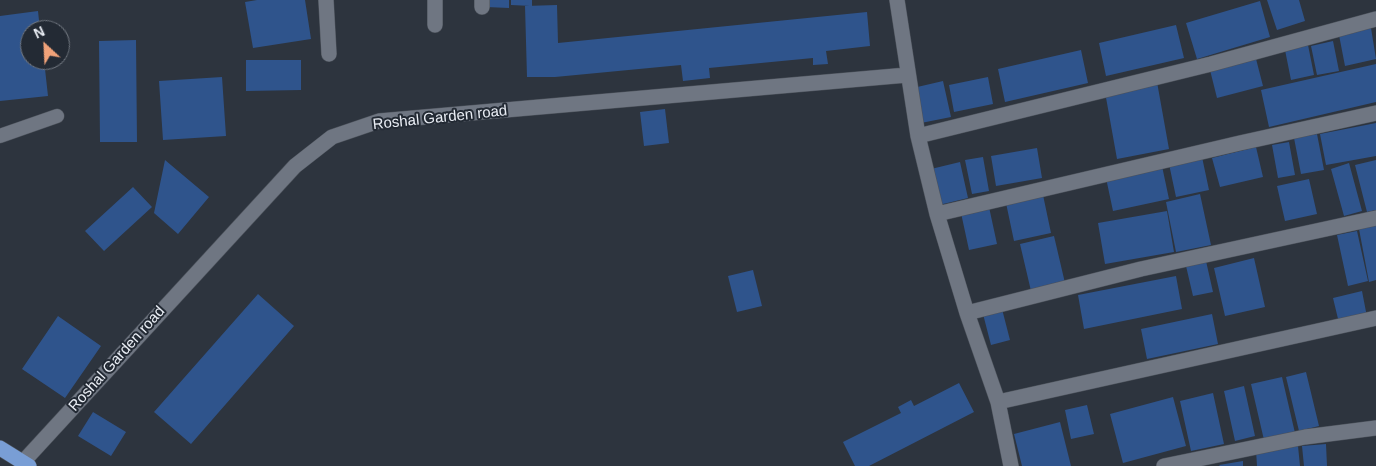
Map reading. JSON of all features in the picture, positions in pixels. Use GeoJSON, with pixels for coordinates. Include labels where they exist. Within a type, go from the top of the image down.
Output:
{"type":"FeatureCollection","features":[{"type":"Feature","properties":{"kind":"highway"},"geometry":{"type":"LineString","coordinates":[[0,448],[26,464]]}},
{"type":"Feature","properties":{"kind":"street"},"geometry":{"type":"LineString","coordinates":[[326,0],[329,54]]}},
{"type":"Feature","properties":{"kind":"street"},"geometry":{"type":"LineString","coordinates":[[434,0],[435,25]]}},
{"type":"Feature","properties":{"kind":"street"},"geometry":{"type":"LineString","coordinates":[[897,0],[907,75],[918,136],[937,214],[967,313],[998,402],[1011,466]]}},
{"type":"Feature","properties":{"kind":"street"},"geometry":{"type":"LineString","coordinates":[[918,136],[1211,64],[1376,19]]}},
{"type":"Feature","properties":{"kind":"street","name":"Roshal Garden road"},"geometry":{"type":"LineString","coordinates":[[26,464],[295,166],[332,137],[378,121],[907,75]]}},
{"type":"Feature","properties":{"kind":"street"},"geometry":{"type":"LineString","coordinates":[[937,214],[1376,113]]}},
{"type":"Feature","properties":{"kind":"street"},"geometry":{"type":"LineString","coordinates":[[967,313],[1141,269],[1376,218]]}},
{"type":"Feature","properties":{"kind":"street"},"geometry":{"type":"LineString","coordinates":[[998,402],[1376,318]]}},
{"type":"Feature","properties":{"kind":"street"},"geometry":{"type":"LineString","coordinates":[[1164,466],[1305,437],[1376,428]]}},
{"type":"Feature","properties":{"kind":"lane"},"geometry":{"type":"LineString","coordinates":[[0,136],[57,116]]}},
{"type":"Feature","properties":{"kind":"building"},"geometry":{"type":"Polygon","coordinates":[[[257,0],[305,0],[311,39],[253,48],[245,2],[257,0]]]}},
{"type":"Feature","properties":{"kind":"building"},"geometry":{"type":"Polygon","coordinates":[[[486,0],[509,0],[509,8],[486,7],[486,0]]]}},
{"type":"Feature","properties":{"kind":"building"},"geometry":{"type":"Polygon","coordinates":[[[511,0],[532,0],[532,6],[511,5],[511,0]]]}},
{"type":"Feature","properties":{"kind":"building"},"geometry":{"type":"Polygon","coordinates":[[[1267,0],[1299,0],[1305,21],[1277,30],[1267,0]]]}},
{"type":"Feature","properties":{"kind":"building"},"geometry":{"type":"Polygon","coordinates":[[[1260,1],[1270,37],[1197,59],[1186,23],[1260,1]]]}},
{"type":"Feature","properties":{"kind":"building"},"geometry":{"type":"Polygon","coordinates":[[[557,5],[558,43],[867,12],[870,46],[826,51],[828,64],[813,65],[813,58],[709,68],[710,78],[683,81],[681,65],[555,77],[527,77],[525,6],[557,5]]]}},
{"type":"Feature","properties":{"kind":"building"},"geometry":{"type":"Polygon","coordinates":[[[38,11],[39,20],[20,20],[20,70],[45,70],[48,96],[0,101],[0,16],[38,11]]]}},
{"type":"Feature","properties":{"kind":"building"},"geometry":{"type":"Polygon","coordinates":[[[1176,25],[1184,58],[1106,76],[1099,43],[1176,25]]]}},
{"type":"Feature","properties":{"kind":"building"},"geometry":{"type":"Polygon","coordinates":[[[1371,28],[1376,59],[1345,66],[1339,35],[1371,28]]]}},
{"type":"Feature","properties":{"kind":"building"},"geometry":{"type":"Polygon","coordinates":[[[136,40],[137,142],[100,142],[99,41],[136,40]]]}},
{"type":"Feature","properties":{"kind":"building"},"geometry":{"type":"Polygon","coordinates":[[[1333,41],[1339,71],[1317,75],[1311,46],[1333,41]]]}},
{"type":"Feature","properties":{"kind":"building"},"geometry":{"type":"Polygon","coordinates":[[[1308,45],[1314,75],[1291,80],[1285,50],[1308,45]]]}},
{"type":"Feature","properties":{"kind":"building"},"geometry":{"type":"Polygon","coordinates":[[[1081,50],[1088,83],[1005,102],[998,69],[1081,50]]]}},
{"type":"Feature","properties":{"kind":"building"},"geometry":{"type":"Polygon","coordinates":[[[1255,55],[1263,86],[1217,98],[1209,66],[1255,55]]]}},
{"type":"Feature","properties":{"kind":"building"},"geometry":{"type":"Polygon","coordinates":[[[246,60],[301,60],[301,90],[246,91],[246,60]]]}},
{"type":"Feature","properties":{"kind":"building"},"geometry":{"type":"Polygon","coordinates":[[[1376,64],[1376,102],[1269,127],[1261,90],[1376,64]]]}},
{"type":"Feature","properties":{"kind":"building"},"geometry":{"type":"Polygon","coordinates":[[[222,77],[226,136],[163,140],[159,81],[222,77]]]}},
{"type":"Feature","properties":{"kind":"building"},"geometry":{"type":"Polygon","coordinates":[[[988,77],[993,104],[954,112],[949,85],[988,77]]]}},
{"type":"Feature","properties":{"kind":"building"},"geometry":{"type":"Polygon","coordinates":[[[943,81],[951,117],[921,123],[913,88],[943,81]]]}},
{"type":"Feature","properties":{"kind":"building"},"geometry":{"type":"Polygon","coordinates":[[[1157,82],[1169,149],[1117,159],[1105,92],[1157,82]]]}},
{"type":"Feature","properties":{"kind":"building"},"geometry":{"type":"Polygon","coordinates":[[[665,109],[669,143],[644,146],[640,112],[665,109]]]}},
{"type":"Feature","properties":{"kind":"building"},"geometry":{"type":"Polygon","coordinates":[[[1376,123],[1376,156],[1326,165],[1320,134],[1376,123]]]}},
{"type":"Feature","properties":{"kind":"building"},"geometry":{"type":"Polygon","coordinates":[[[1317,134],[1324,170],[1301,174],[1294,138],[1317,134]]]}},
{"type":"Feature","properties":{"kind":"building"},"geometry":{"type":"Polygon","coordinates":[[[1289,142],[1295,175],[1278,178],[1272,145],[1289,142]]]}},
{"type":"Feature","properties":{"kind":"building"},"geometry":{"type":"Polygon","coordinates":[[[1256,147],[1263,177],[1220,187],[1212,158],[1256,147]]]}},
{"type":"Feature","properties":{"kind":"building"},"geometry":{"type":"Polygon","coordinates":[[[1037,148],[1042,178],[996,186],[991,156],[1037,148]]]}},
{"type":"Feature","properties":{"kind":"building"},"geometry":{"type":"Polygon","coordinates":[[[983,157],[989,191],[972,194],[965,160],[983,157]]]}},
{"type":"Feature","properties":{"kind":"building"},"geometry":{"type":"Polygon","coordinates":[[[1202,157],[1209,190],[1176,197],[1169,164],[1202,157]]]}},
{"type":"Feature","properties":{"kind":"building"},"geometry":{"type":"Polygon","coordinates":[[[165,160],[209,197],[178,234],[154,213],[165,160]]]}},
{"type":"Feature","properties":{"kind":"building"},"geometry":{"type":"Polygon","coordinates":[[[1376,160],[1376,210],[1367,212],[1355,165],[1376,160]]]}},
{"type":"Feature","properties":{"kind":"building"},"geometry":{"type":"Polygon","coordinates":[[[960,162],[968,198],[939,205],[931,169],[960,162]]]}},
{"type":"Feature","properties":{"kind":"building"},"geometry":{"type":"Polygon","coordinates":[[[1349,163],[1362,211],[1344,216],[1331,169],[1349,163]]]}},
{"type":"Feature","properties":{"kind":"building"},"geometry":{"type":"Polygon","coordinates":[[[1162,166],[1169,199],[1113,211],[1106,178],[1162,166]]]}},
{"type":"Feature","properties":{"kind":"building"},"geometry":{"type":"Polygon","coordinates":[[[1309,179],[1317,214],[1285,221],[1277,186],[1309,179]]]}},
{"type":"Feature","properties":{"kind":"building"},"geometry":{"type":"Polygon","coordinates":[[[133,187],[152,207],[104,251],[85,231],[133,187]]]}},
{"type":"Feature","properties":{"kind":"building"},"geometry":{"type":"Polygon","coordinates":[[[1200,194],[1211,245],[1176,252],[1166,202],[1200,194]]]}},
{"type":"Feature","properties":{"kind":"building"},"geometry":{"type":"Polygon","coordinates":[[[1043,195],[1051,233],[1014,241],[1006,203],[1043,195]]]}},
{"type":"Feature","properties":{"kind":"building"},"geometry":{"type":"Polygon","coordinates":[[[989,207],[997,244],[969,250],[961,213],[989,207]]]}},
{"type":"Feature","properties":{"kind":"building"},"geometry":{"type":"Polygon","coordinates":[[[1167,211],[1174,252],[1105,264],[1098,223],[1167,211]]]}},
{"type":"Feature","properties":{"kind":"building"},"geometry":{"type":"Polygon","coordinates":[[[1376,225],[1376,280],[1369,282],[1359,229],[1376,225]]]}},
{"type":"Feature","properties":{"kind":"building"},"geometry":{"type":"Polygon","coordinates":[[[1357,231],[1368,281],[1348,286],[1337,235],[1357,231]]]}},
{"type":"Feature","properties":{"kind":"building"},"geometry":{"type":"Polygon","coordinates":[[[1054,236],[1065,283],[1031,291],[1020,244],[1054,236]]]}},
{"type":"Feature","properties":{"kind":"building"},"geometry":{"type":"Polygon","coordinates":[[[1254,258],[1265,307],[1225,316],[1214,268],[1254,258]]]}},
{"type":"Feature","properties":{"kind":"building"},"geometry":{"type":"Polygon","coordinates":[[[1206,261],[1213,292],[1193,296],[1186,266],[1206,261]]]}},
{"type":"Feature","properties":{"kind":"building"},"geometry":{"type":"Polygon","coordinates":[[[753,270],[762,306],[737,312],[728,276],[753,270]]]}},
{"type":"Feature","properties":{"kind":"building"},"geometry":{"type":"Polygon","coordinates":[[[1176,276],[1182,309],[1084,329],[1078,295],[1176,276]]]}},
{"type":"Feature","properties":{"kind":"building"},"geometry":{"type":"Polygon","coordinates":[[[1362,291],[1367,317],[1339,323],[1333,298],[1362,291]]]}},
{"type":"Feature","properties":{"kind":"building"},"geometry":{"type":"Polygon","coordinates":[[[258,294],[294,326],[191,444],[154,412],[258,294]]]}},
{"type":"Feature","properties":{"kind":"building"},"geometry":{"type":"Polygon","coordinates":[[[1002,309],[1010,340],[991,345],[983,314],[1002,309]]]}},
{"type":"Feature","properties":{"kind":"building"},"geometry":{"type":"Polygon","coordinates":[[[1212,314],[1218,344],[1147,359],[1141,329],[1212,314]]]}},
{"type":"Feature","properties":{"kind":"building"},"geometry":{"type":"Polygon","coordinates":[[[58,316],[101,346],[65,398],[22,369],[58,316]]]}},
{"type":"Feature","properties":{"kind":"building"},"geometry":{"type":"Polygon","coordinates":[[[1306,372],[1319,426],[1299,431],[1286,377],[1306,372]]]}},
{"type":"Feature","properties":{"kind":"building"},"geometry":{"type":"Polygon","coordinates":[[[1282,377],[1295,433],[1264,440],[1251,384],[1282,377]]]}},
{"type":"Feature","properties":{"kind":"building"},"geometry":{"type":"Polygon","coordinates":[[[959,383],[974,412],[869,466],[855,466],[843,442],[901,413],[898,407],[911,400],[914,406],[959,383]]]}},
{"type":"Feature","properties":{"kind":"building"},"geometry":{"type":"Polygon","coordinates":[[[1244,386],[1255,436],[1235,441],[1224,391],[1244,386]]]}},
{"type":"Feature","properties":{"kind":"building"},"geometry":{"type":"Polygon","coordinates":[[[1213,393],[1224,444],[1191,451],[1180,401],[1213,393]]]}},
{"type":"Feature","properties":{"kind":"building"},"geometry":{"type":"Polygon","coordinates":[[[1173,397],[1186,446],[1123,463],[1110,414],[1173,397]]]}},
{"type":"Feature","properties":{"kind":"building"},"geometry":{"type":"Polygon","coordinates":[[[1087,405],[1094,434],[1071,439],[1065,410],[1087,405]]]}},
{"type":"Feature","properties":{"kind":"building"},"geometry":{"type":"Polygon","coordinates":[[[93,412],[126,432],[111,456],[78,436],[93,412]]]}},
{"type":"Feature","properties":{"kind":"building"},"geometry":{"type":"Polygon","coordinates":[[[1060,422],[1071,466],[1022,466],[1014,434],[1060,422]]]}},
{"type":"Feature","properties":{"kind":"building"},"geometry":{"type":"Polygon","coordinates":[[[1326,444],[1327,466],[1304,466],[1302,446],[1326,444]]]}},
{"type":"Feature","properties":{"kind":"building"},"geometry":{"type":"Polygon","coordinates":[[[1298,446],[1300,466],[1257,466],[1256,450],[1298,446]]]}},
{"type":"Feature","properties":{"kind":"building"},"geometry":{"type":"Polygon","coordinates":[[[1243,461],[1243,466],[1219,465],[1243,461]]]}}]}
